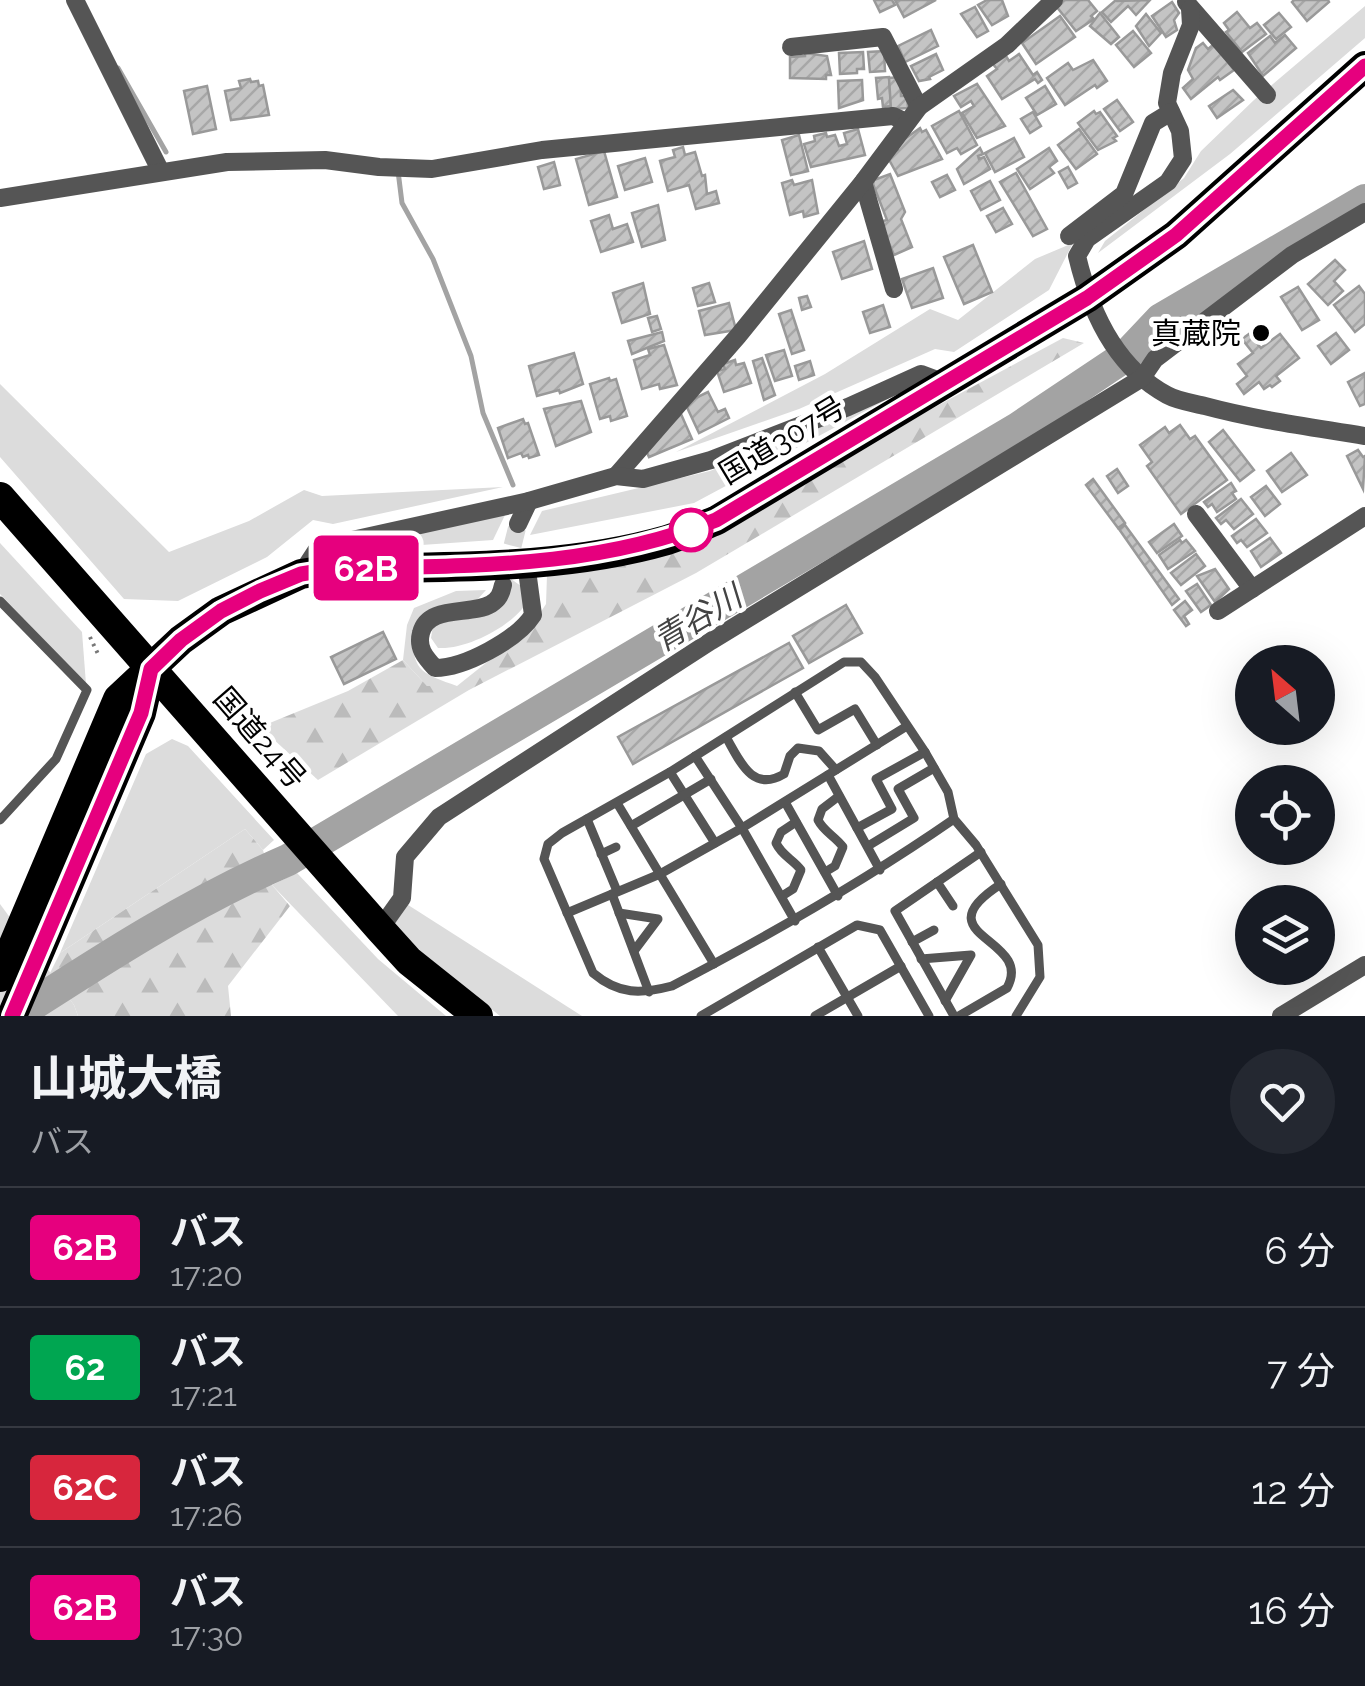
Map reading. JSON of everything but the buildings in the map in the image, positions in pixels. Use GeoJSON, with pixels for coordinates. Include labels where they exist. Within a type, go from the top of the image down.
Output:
{"type":"FeatureCollection","features":[{"type":"Feature","properties":{"kind":"highway","name":"国道307号"},"geometry":{"type":"LineString","coordinates":[[151,669],[181,640],[221,611],[301,574],[332,569],[526,563],[598,554],[667,540],[716,520],[946,383],[1092,310],[1365,66]]}},
{"type":"Feature","properties":{"kind":"highway","name":"国道24号"},"geometry":{"type":"LineString","coordinates":[[0,497],[380,930],[409,960],[478,1016]]}},
{"type":"Feature","properties":{"kind":"highway"},"geometry":{"type":"LineString","coordinates":[[0,977],[129,706],[151,669]]}},
{"type":"Feature","properties":{"kind":"highway"},"geometry":{"type":"LineString","coordinates":[[12,1016],[129,706]]}},
{"type":"Feature","properties":{"kind":"street"},"geometry":{"type":"LineString","coordinates":[[76,0],[161,172]]}},
{"type":"Feature","properties":{"kind":"street"},"geometry":{"type":"LineString","coordinates":[[616,476],[864,182],[912,114],[1007,44],[1054,0]]}},
{"type":"Feature","properties":{"kind":"street"},"geometry":{"type":"LineString","coordinates":[[1188,4],[1267,95]]}},
{"type":"Feature","properties":{"kind":"street"},"geometry":{"type":"LineString","coordinates":[[1188,4],[1190,25],[1172,73],[1167,103],[1180,131],[1184,158],[1168,182],[1087,239],[1077,256],[1092,310],[1136,371],[1170,397],[1245,416],[1365,436]]}},
{"type":"Feature","properties":{"kind":"street"},"geometry":{"type":"LineString","coordinates":[[791,47],[883,37],[912,114]]}},
{"type":"Feature","properties":{"kind":"street"},"geometry":{"type":"LineString","coordinates":[[1069,236],[1124,194],[1153,123],[1171,112]]}},
{"type":"Feature","properties":{"kind":"street"},"geometry":{"type":"LineString","coordinates":[[0,198],[161,172],[276,159],[432,170],[542,150],[912,114]]}},
{"type":"Feature","properties":{"kind":"street"},"geometry":{"type":"LineString","coordinates":[[864,182],[894,289]]}},
{"type":"Feature","properties":{"kind":"street"},"geometry":{"type":"LineString","coordinates":[[380,930],[402,898],[405,857],[439,817],[1155,359],[1292,255],[1365,212]]}},
{"type":"Feature","properties":{"kind":"street"},"geometry":{"type":"LineString","coordinates":[[301,574],[316,551],[343,542],[529,501],[616,476],[643,479],[711,460],[921,374],[946,383]]}},
{"type":"Feature","properties":{"kind":"street"},"geometry":{"type":"LineString","coordinates":[[518,524],[529,501]]}},
{"type":"Feature","properties":{"kind":"street"},"geometry":{"type":"LineString","coordinates":[[1196,514],[1252,589]]}},
{"type":"Feature","properties":{"kind":"street"},"geometry":{"type":"LineString","coordinates":[[1218,610],[1365,516]]}},
{"type":"Feature","properties":{"kind":"street"},"geometry":{"type":"LineString","coordinates":[[503,585],[500,597],[488,606],[436,615],[423,625],[419,640],[424,656],[435,668],[453,668],[523,630],[533,615],[526,563]]}},
{"type":"Feature","properties":{"kind":"street"},"geometry":{"type":"LineString","coordinates":[[1281,1016],[1365,965]]}},
{"type":"Feature","properties":{"kind":"lane"},"geometry":{"type":"LineString","coordinates":[[0,600],[86,690],[56,759],[0,820]]}},
{"type":"Feature","properties":{"kind":"lane"},"geometry":{"type":"LineString","coordinates":[[954,819],[795,921],[672,986],[633,994],[608,986],[593,973],[544,859],[548,844],[587,819],[670,772],[844,662],[860,662],[875,677],[924,752],[948,792],[954,819],[981,852],[1038,945],[1040,977],[1016,1016]]}},
{"type":"Feature","properties":{"kind":"lane"},"geometry":{"type":"LineString","coordinates":[[795,692],[818,730],[855,708],[877,744]]}},
{"type":"Feature","properties":{"kind":"lane"},"geometry":{"type":"LineString","coordinates":[[567,913],[660,874],[907,726]]}},
{"type":"Feature","properties":{"kind":"lane"},"geometry":{"type":"LineString","coordinates":[[726,737],[748,775],[759,780],[773,780],[784,774],[790,756],[798,748],[819,751],[880,870]]}},
{"type":"Feature","properties":{"kind":"lane"},"geometry":{"type":"LineString","coordinates":[[858,828],[892,808],[876,779],[924,752]]}},
{"type":"Feature","properties":{"kind":"lane"},"geometry":{"type":"LineString","coordinates":[[695,756],[795,921]]}},
{"type":"Feature","properties":{"kind":"lane"},"geometry":{"type":"LineString","coordinates":[[868,846],[914,818],[898,789],[934,768]]}},
{"type":"Feature","properties":{"kind":"lane"},"geometry":{"type":"LineString","coordinates":[[670,772],[715,843]]}},
{"type":"Feature","properties":{"kind":"lane"},"geometry":{"type":"LineString","coordinates":[[631,826],[710,780]]}},
{"type":"Feature","properties":{"kind":"lane"},"geometry":{"type":"LineString","coordinates":[[824,872],[835,866],[843,847],[837,838],[825,832],[818,820],[822,809],[839,796]]}},
{"type":"Feature","properties":{"kind":"lane"},"geometry":{"type":"LineString","coordinates":[[784,802],[838,896]]}},
{"type":"Feature","properties":{"kind":"lane"},"geometry":{"type":"LineString","coordinates":[[617,803],[714,964]]}},
{"type":"Feature","properties":{"kind":"lane"},"geometry":{"type":"LineString","coordinates":[[587,819],[649,992]]}},
{"type":"Feature","properties":{"kind":"lane"},"geometry":{"type":"LineString","coordinates":[[782,896],[793,889],[801,870],[795,861],[783,855],[776,843],[781,832],[796,822]]}},
{"type":"Feature","properties":{"kind":"lane"},"geometry":{"type":"LineString","coordinates":[[601,854],[616,847]]}},
{"type":"Feature","properties":{"kind":"lane"},"geometry":{"type":"LineString","coordinates":[[981,852],[895,911],[956,1016],[1007,988],[1011,980],[1012,963],[978,935],[971,912],[980,898],[1001,884]]}},
{"type":"Feature","properties":{"kind":"lane"},"geometry":{"type":"LineString","coordinates":[[937,882],[952,906]]}},
{"type":"Feature","properties":{"kind":"lane"},"geometry":{"type":"LineString","coordinates":[[619,913],[658,919],[634,951]]}},
{"type":"Feature","properties":{"kind":"lane"},"geometry":{"type":"LineString","coordinates":[[701,1016],[857,925],[868,925],[880,930],[929,1016]]}},
{"type":"Feature","properties":{"kind":"lane"},"geometry":{"type":"LineString","coordinates":[[912,942],[934,930]]}},
{"type":"Feature","properties":{"kind":"lane"},"geometry":{"type":"LineString","coordinates":[[818,948],[858,1016]]}},
{"type":"Feature","properties":{"kind":"lane"},"geometry":{"type":"LineString","coordinates":[[920,958],[970,955],[945,1000]]}},
{"type":"Feature","properties":{"kind":"lane"},"geometry":{"type":"LineString","coordinates":[[814,1016],[901,966]]}},
{"type":"Feature","properties":{"kind":"green space"},"geometry":{"type":"Polygon","coordinates":[[[1365,6],[1365,38],[1230,154],[1098,253],[1105,241],[1184,178],[1201,151],[1254,100],[1365,6]]]}},
{"type":"Feature","properties":{"kind":"green space"},"geometry":{"type":"Polygon","coordinates":[[[1073,243],[1049,290],[954,352],[935,349],[799,409],[676,452],[825,374],[930,309],[958,320],[1035,259],[1073,243]]]}},
{"type":"Feature","properties":{"kind":"green space"},"geometry":{"type":"Polygon","coordinates":[[[1063,338],[1084,343],[696,573],[469,690],[318,780],[260,727],[348,691],[403,660],[427,686],[457,686],[531,627],[546,604],[547,575],[820,469],[1063,338]]]}},
{"type":"Feature","properties":{"kind":"green space"},"geometry":{"type":"Polygon","coordinates":[[[0,384],[169,552],[249,521],[304,490],[322,496],[503,487],[333,524],[313,520],[267,557],[178,601],[124,599],[0,457],[0,384]]]}},
{"type":"Feature","properties":{"kind":"green space"},"geometry":{"type":"Polygon","coordinates":[[[897,394],[694,503],[530,535],[542,511],[710,471],[897,394]]]}},
{"type":"Feature","properties":{"kind":"green space"},"geometry":{"type":"Polygon","coordinates":[[[505,515],[493,540],[336,551],[505,515]]]}},
{"type":"Feature","properties":{"kind":"green space"},"geometry":{"type":"Polygon","coordinates":[[[0,543],[82,632],[86,684],[0,594],[0,543]]]}},
{"type":"Feature","properties":{"kind":"green space"},"geometry":{"type":"Polygon","coordinates":[[[511,579],[521,586],[527,602],[511,620],[475,641],[438,648],[431,638],[433,625],[496,605],[511,579]]]}},
{"type":"Feature","properties":{"kind":"green space"},"geometry":{"type":"Polygon","coordinates":[[[486,590],[477,600],[412,635],[415,657],[422,670],[457,686],[427,686],[403,660],[407,625],[414,608],[456,591],[486,590]]]}},
{"type":"Feature","properties":{"kind":"green space"},"geometry":{"type":"Polygon","coordinates":[[[172,739],[188,746],[274,840],[263,850],[245,829],[60,953],[146,754],[172,739]]]}},
{"type":"Feature","properties":{"kind":"green space"},"geometry":{"type":"Polygon","coordinates":[[[245,829],[263,850],[272,885],[290,906],[228,986],[231,1016],[78,1016],[50,973],[60,953],[245,829]]]}},
{"type":"Feature","properties":{"kind":"green space"},"geometry":{"type":"Polygon","coordinates":[[[297,873],[378,959],[446,1016],[398,1016],[272,885],[297,873]]]}},
{"type":"Feature","properties":{"kind":"green space"},"geometry":{"type":"Polygon","coordinates":[[[405,903],[582,1016],[500,1016],[390,927],[405,903]]]}},
{"type":"Feature","properties":{"kind":"green space"},"geometry":{"type":"Polygon","coordinates":[[[0,904],[74,1005],[78,1016],[0,1016],[0,904]]]}},
{"type":"Feature","properties":{"kind":"waterway"},"geometry":{"type":"LineString","coordinates":[[118,68],[166,152]]}},
{"type":"Feature","properties":{"kind":"waterway"},"geometry":{"type":"LineString","coordinates":[[398,171],[402,203],[433,259],[471,356],[483,413],[513,485]]}},
{"type":"Feature","properties":{"kind":"waterway","name":"青谷川"},"geometry":{"type":"LineString","coordinates":[[15,1016],[148,932],[288,860],[1018,428],[1127,355],[1161,319],[1365,200]]}},
{"type":"Feature","properties":{"kind":"tunnel"},"geometry":{"type":"LineString","coordinates":[[506,572],[518,524]]}},
{"type":"Feature","properties":{"kind":"bus line","name":"62B"},"geometry":{"type":"LineString","coordinates":[[12,1016],[141,713],[151,669],[181,640],[221,611],[301,574],[332,569],[562,559],[667,540],[716,520],[1087,298],[1176,235],[1365,66]]}},
{"type":"Feature","properties":{"kind":"place","name":"真蔵院"},"geometry":{"type":"Point","coordinates":[1261,333]}}]}
